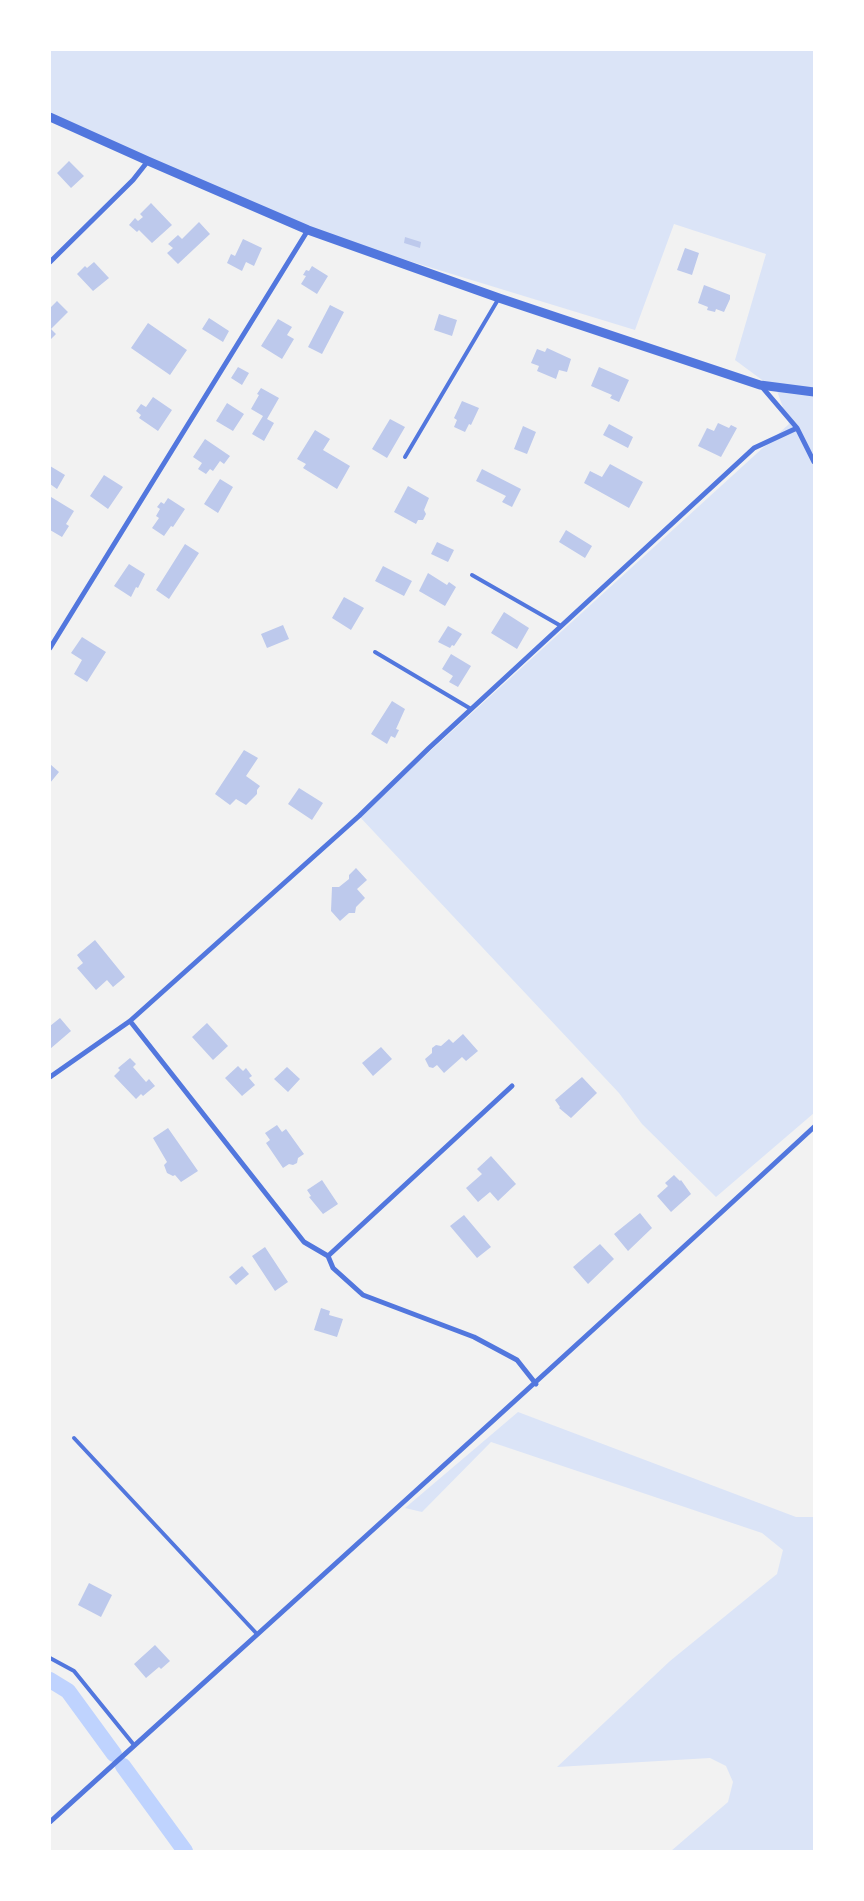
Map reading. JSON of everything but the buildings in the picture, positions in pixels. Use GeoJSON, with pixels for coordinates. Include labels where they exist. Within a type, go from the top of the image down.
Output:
{"type":"FeatureCollection","features":[{"type":"Feature","properties":{"kind":"street"},"geometry":{"type":"LineString","coordinates":[[50,117],[308,230],[499,298],[760,385],[814,392]]}},
{"type":"Feature","properties":{"kind":"street"},"geometry":{"type":"LineString","coordinates":[[50,262],[133,180],[148,161]]}},
{"type":"Feature","properties":{"kind":"street"},"geometry":{"type":"LineString","coordinates":[[50,648],[308,230]]}},
{"type":"Feature","properties":{"kind":"street"},"geometry":{"type":"LineString","coordinates":[[760,385],[797,428],[814,462]]}},
{"type":"Feature","properties":{"kind":"street"},"geometry":{"type":"LineString","coordinates":[[50,1077],[130,1021],[359,816],[471,709],[754,448],[797,428]]}},
{"type":"Feature","properties":{"kind":"street"},"geometry":{"type":"LineString","coordinates":[[130,1021],[304,1242],[328,1256],[333,1268],[363,1295],[474,1336],[517,1360],[536,1384]]}},
{"type":"Feature","properties":{"kind":"street"},"geometry":{"type":"LineString","coordinates":[[328,1256],[512,1086]]}},
{"type":"Feature","properties":{"kind":"street"},"geometry":{"type":"LineString","coordinates":[[50,1822],[536,1384],[814,1127]]}},
{"type":"Feature","properties":{"kind":"lane"},"geometry":{"type":"LineString","coordinates":[[405,457],[499,298]]}},
{"type":"Feature","properties":{"kind":"lane"},"geometry":{"type":"LineString","coordinates":[[472,575],[561,626]]}},
{"type":"Feature","properties":{"kind":"lane"},"geometry":{"type":"LineString","coordinates":[[375,652],[471,709]]}},
{"type":"Feature","properties":{"kind":"lane"},"geometry":{"type":"LineString","coordinates":[[74,1438],[257,1634]]}},
{"type":"Feature","properties":{"kind":"lane"},"geometry":{"type":"LineString","coordinates":[[50,1658],[74,1671],[134,1745]]}},
{"type":"Feature","properties":{"kind":"shaded area"},"geometry":{"type":"Polygon","coordinates":[[[50,50],[814,50],[814,1113],[716,1197],[642,1124],[619,1093],[359,816],[789,424],[777,391],[735,360],[766,254],[674,224],[635,330],[308,230],[50,117],[50,50]]]}},
{"type":"Feature","properties":{"kind":"shaded area"},"geometry":{"type":"Polygon","coordinates":[[[518,1412],[796,1517],[814,1517],[814,1851],[671,1851],[728,1802],[733,1782],[726,1766],[710,1758],[557,1767],[670,1661],[777,1574],[783,1550],[762,1533],[491,1442],[422,1512],[405,1508],[518,1412]]]}},
{"type":"Feature","properties":{"kind":"waterway"},"geometry":{"type":"LineString","coordinates":[[50,1680],[68,1691],[114,1754]]}},
{"type":"Feature","properties":{"kind":"waterway"},"geometry":{"type":"LineString","coordinates":[[123,1766],[185,1851]]}}]}
